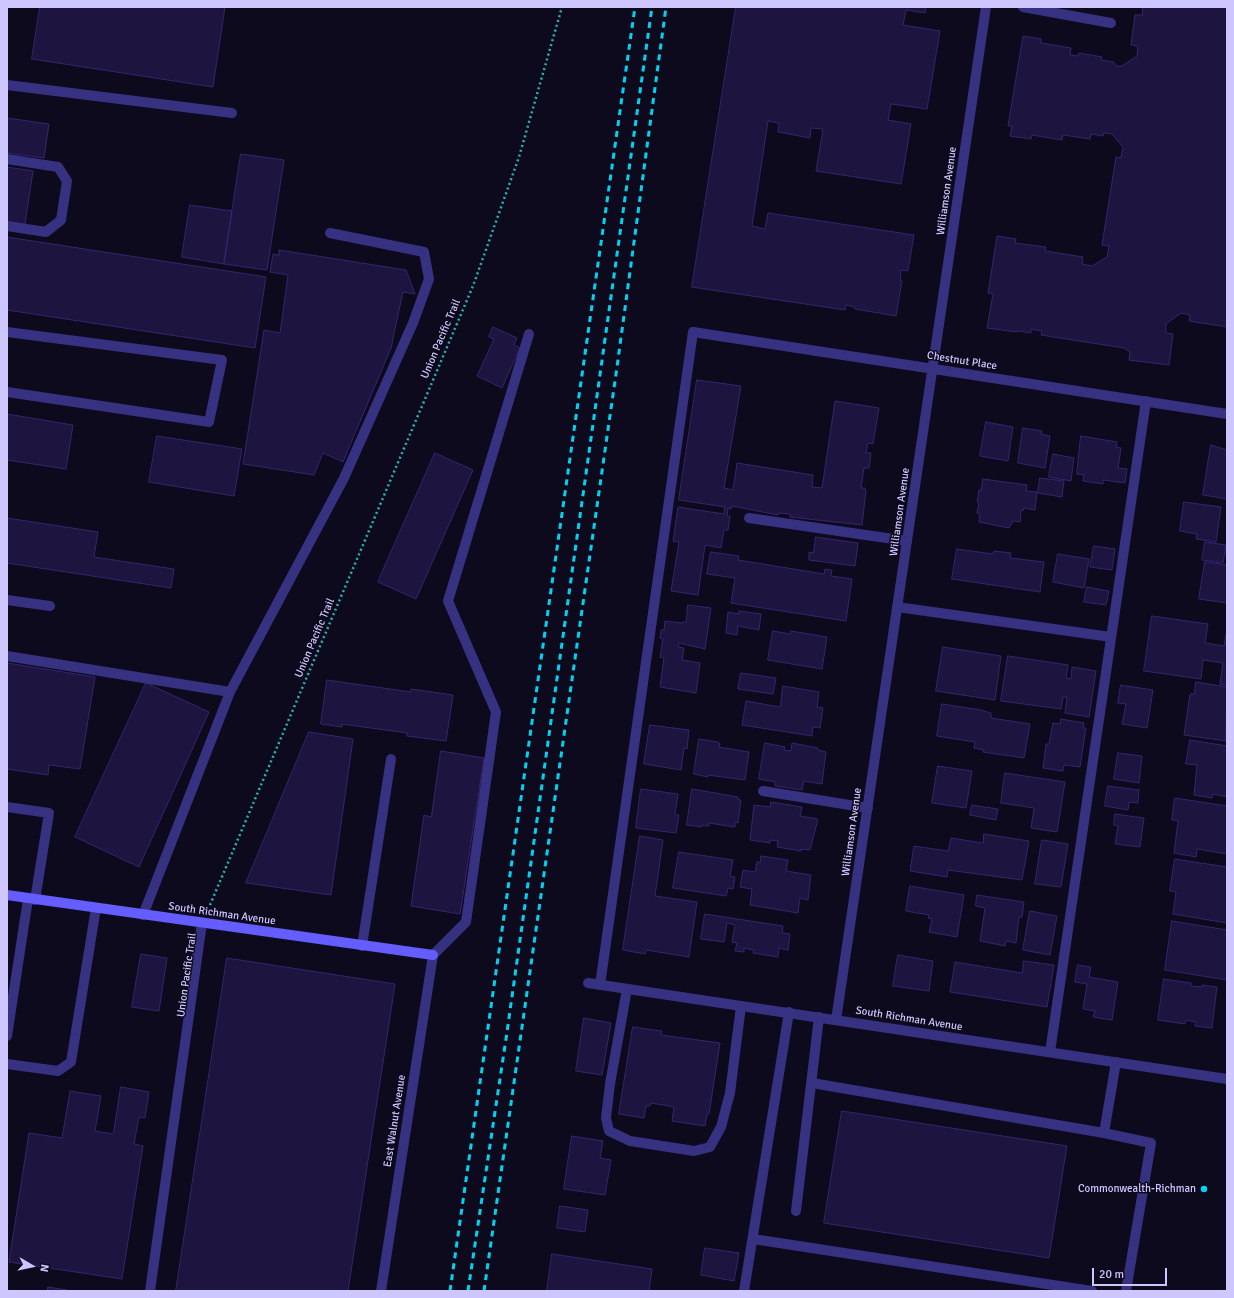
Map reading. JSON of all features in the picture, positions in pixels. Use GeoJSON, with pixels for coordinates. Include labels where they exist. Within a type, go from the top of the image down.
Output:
{"type":"FeatureCollection","features":[{"type":"Feature","properties":{"kind":"street","name":"Williamson Avenue"},"geometry":{"type":"LineString","coordinates":[[836,1020],[986,7]]}},
{"type":"Feature","properties":{"kind":"street"},"geometry":{"type":"LineString","coordinates":[[1023,7],[1111,23]]}},
{"type":"Feature","properties":{"kind":"street"},"geometry":{"type":"LineString","coordinates":[[7,85],[232,113]]}},
{"type":"Feature","properties":{"kind":"street"},"geometry":{"type":"LineString","coordinates":[[7,158],[58,167],[67,181],[61,220],[46,232],[7,226]]}},
{"type":"Feature","properties":{"kind":"street"},"geometry":{"type":"LineString","coordinates":[[143,915],[230,692],[344,478],[413,323],[429,279],[424,252],[330,233]]}},
{"type":"Feature","properties":{"kind":"street"},"geometry":{"type":"LineString","coordinates":[[7,332],[222,360],[208,422],[7,392]]}},
{"type":"Feature","properties":{"kind":"street","name":"Chestnut Place"},"geometry":{"type":"LineString","coordinates":[[600,985],[693,332],[1227,414]]}},
{"type":"Feature","properties":{"kind":"street"},"geometry":{"type":"LineString","coordinates":[[433,955],[466,922],[496,712],[448,601],[529,334]]}},
{"type":"Feature","properties":{"kind":"street"},"geometry":{"type":"LineString","coordinates":[[1050,1052],[1146,401]]}},
{"type":"Feature","properties":{"kind":"street"},"geometry":{"type":"LineString","coordinates":[[749,518],[907,541]]}},
{"type":"Feature","properties":{"kind":"street"},"geometry":{"type":"LineString","coordinates":[[7,600],[50,606]]}},
{"type":"Feature","properties":{"kind":"street"},"geometry":{"type":"LineString","coordinates":[[897,607],[1111,637]]}},
{"type":"Feature","properties":{"kind":"street"},"geometry":{"type":"LineString","coordinates":[[7,656],[230,692]]}},
{"type":"Feature","properties":{"kind":"street"},"geometry":{"type":"LineString","coordinates":[[362,946],[391,759]]}},
{"type":"Feature","properties":{"kind":"street"},"geometry":{"type":"LineString","coordinates":[[763,791],[868,808]]}},
{"type":"Feature","properties":{"kind":"street"},"geometry":{"type":"LineString","coordinates":[[7,807],[49,812],[7,1036]]}},
{"type":"Feature","properties":{"kind":"street","name":"South Richman Avenue"},"geometry":{"type":"LineString","coordinates":[[7,895],[433,955]]}},
{"type":"Feature","properties":{"kind":"street"},"geometry":{"type":"LineString","coordinates":[[7,1064],[58,1071],[71,1062],[96,908]]}},
{"type":"Feature","properties":{"kind":"street"},"geometry":{"type":"LineString","coordinates":[[150,1291],[202,923]]}},
{"type":"Feature","properties":{"kind":"street","name":"East Walnut Avenue"},"geometry":{"type":"LineString","coordinates":[[381,1291],[433,955]]}},
{"type":"Feature","properties":{"kind":"street","name":"South Richman Avenue"},"geometry":{"type":"LineString","coordinates":[[588,983],[1227,1079]]}},
{"type":"Feature","properties":{"kind":"street"},"geometry":{"type":"LineString","coordinates":[[627,989],[610,1084],[606,1118],[609,1131],[630,1141],[694,1151],[710,1147],[721,1127],[730,1093],[741,1006]]}},
{"type":"Feature","properties":{"kind":"street"},"geometry":{"type":"LineString","coordinates":[[744,1291],[789,1012]]}},
{"type":"Feature","properties":{"kind":"street"},"geometry":{"type":"LineString","coordinates":[[796,1212],[819,1017]]}},
{"type":"Feature","properties":{"kind":"street"},"geometry":{"type":"LineString","coordinates":[[1104,1133],[1116,1062]]}},
{"type":"Feature","properties":{"kind":"street"},"geometry":{"type":"LineString","coordinates":[[812,1083],[1104,1133],[1152,1143],[1126,1291]]}},
{"type":"Feature","properties":{"kind":"street"},"geometry":{"type":"LineString","coordinates":[[753,1239],[1092,1291]]}},
{"type":"Feature","properties":{"kind":"path","name":"Union Pacific Trail"},"geometry":{"type":"LineString","coordinates":[[202,923],[473,286],[519,157],[562,7]]}},
{"type":"Feature","properties":{"kind":"building"},"geometry":{"type":"Polygon","coordinates":[[[40,7],[225,7],[213,87],[32,59],[40,7]]]}},
{"type":"Feature","properties":{"kind":"building"},"geometry":{"type":"Polygon","coordinates":[[[736,7],[926,7],[925,13],[906,10],[903,25],[940,31],[927,109],[891,104],[888,120],[911,124],[901,184],[816,171],[823,129],[811,128],[810,138],[778,132],[779,123],[768,121],[752,226],[765,229],[768,213],[914,235],[908,271],[901,270],[900,281],[902,281],[896,316],[855,309],[855,307],[846,305],[845,310],[692,287],[736,7]]]}},
{"type":"Feature","properties":{"kind":"building"},"geometry":{"type":"Polygon","coordinates":[[[1143,7],[1227,7],[1227,327],[1189,321],[1190,315],[1181,313],[1166,324],[1166,333],[1173,334],[1169,365],[1129,360],[1130,352],[1124,348],[1041,335],[1042,331],[1031,329],[1031,333],[987,328],[993,294],[988,293],[997,236],[1016,239],[1015,243],[1046,247],[1045,251],[1083,257],[1082,264],[1092,266],[1107,257],[1109,246],[1102,245],[1116,157],[1121,158],[1123,147],[1112,134],[1104,133],[1103,136],[1091,134],[1090,139],[1063,135],[1062,140],[1032,135],[1031,139],[1010,136],[1012,126],[1008,126],[1023,36],[1041,39],[1041,43],[1071,48],[1070,55],[1078,56],[1079,53],[1102,57],[1101,60],[1114,62],[1116,66],[1122,66],[1137,56],[1138,46],[1131,45],[1135,15],[1142,15],[1143,7]]]}},
{"type":"Feature","properties":{"kind":"building"},"geometry":{"type":"Polygon","coordinates":[[[7,118],[49,124],[44,158],[7,153],[7,118]]]}},
{"type":"Feature","properties":{"kind":"building"},"geometry":{"type":"Polygon","coordinates":[[[241,154],[284,160],[267,270],[224,264],[241,154]]]}},
{"type":"Feature","properties":{"kind":"building"},"geometry":{"type":"Polygon","coordinates":[[[7,167],[33,171],[25,224],[7,222],[7,167]]]}},
{"type":"Feature","properties":{"kind":"building"},"geometry":{"type":"Polygon","coordinates":[[[190,205],[232,211],[224,264],[182,257],[190,205]]]}},
{"type":"Feature","properties":{"kind":"building"},"geometry":{"type":"Polygon","coordinates":[[[7,237],[266,277],[255,348],[7,310],[7,237]]]}},
{"type":"Feature","properties":{"kind":"building"},"geometry":{"type":"Polygon","coordinates":[[[279,250],[406,270],[415,294],[403,292],[391,348],[343,462],[323,453],[314,475],[243,464],[264,330],[280,333],[288,275],[270,272],[273,254],[279,255],[279,250]]]}},
{"type":"Feature","properties":{"kind":"building"},"geometry":{"type":"Polygon","coordinates":[[[493,327],[517,338],[514,345],[520,348],[502,388],[477,376],[494,339],[489,337],[493,327]]]}},
{"type":"Feature","properties":{"kind":"building"},"geometry":{"type":"Polygon","coordinates":[[[697,380],[741,386],[724,488],[733,490],[737,463],[813,475],[812,487],[822,488],[835,401],[879,408],[873,444],[868,443],[866,453],[871,453],[869,468],[864,468],[861,488],[865,488],[866,491],[862,525],[790,517],[790,514],[778,513],[778,515],[732,506],[731,509],[728,508],[727,516],[730,516],[728,530],[724,530],[721,548],[705,545],[698,595],[671,591],[679,542],[673,541],[678,507],[724,514],[725,507],[679,500],[697,380]]]}},
{"type":"Feature","properties":{"kind":"building"},"geometry":{"type":"Polygon","coordinates":[[[7,414],[73,425],[66,469],[7,460],[7,414]]]}},
{"type":"Feature","properties":{"kind":"building"},"geometry":{"type":"Polygon","coordinates":[[[986,422],[1013,427],[1008,461],[980,456],[986,422]]]}},
{"type":"Feature","properties":{"kind":"building"},"geometry":{"type":"Polygon","coordinates":[[[1023,428],[1042,431],[1041,434],[1050,436],[1045,468],[1018,463],[1023,428]]]}},
{"type":"Feature","properties":{"kind":"building"},"geometry":{"type":"Polygon","coordinates":[[[157,436],[242,449],[234,496],[149,482],[157,436]]]}},
{"type":"Feature","properties":{"kind":"building"},"geometry":{"type":"Polygon","coordinates":[[[1081,436],[1117,442],[1116,447],[1121,448],[1118,468],[1127,469],[1125,483],[1103,480],[1103,484],[1083,481],[1084,475],[1077,474],[1081,436]]]}},
{"type":"Feature","properties":{"kind":"building"},"geometry":{"type":"Polygon","coordinates":[[[1211,445],[1227,450],[1227,499],[1203,495],[1211,445]]]}},
{"type":"Feature","properties":{"kind":"building"},"geometry":{"type":"Polygon","coordinates":[[[435,453],[473,470],[416,599],[378,582],[435,453]]]}},
{"type":"Feature","properties":{"kind":"building"},"geometry":{"type":"Polygon","coordinates":[[[1053,454],[1074,458],[1071,481],[1049,477],[1053,454]]]}},
{"type":"Feature","properties":{"kind":"building"},"geometry":{"type":"Polygon","coordinates":[[[1040,478],[1064,481],[1062,497],[1038,493],[1040,478]]]}},
{"type":"Feature","properties":{"kind":"building"},"geometry":{"type":"Polygon","coordinates":[[[983,479],[1027,485],[1026,491],[1037,492],[1035,510],[1024,508],[1023,511],[1021,510],[1020,522],[1013,521],[1009,528],[979,522],[980,514],[977,513],[979,503],[977,502],[983,479]]]}},
{"type":"Feature","properties":{"kind":"building"},"geometry":{"type":"Polygon","coordinates":[[[1184,502],[1221,507],[1216,542],[1196,539],[1197,534],[1180,531],[1184,502]]]}},
{"type":"Feature","properties":{"kind":"building"},"geometry":{"type":"Polygon","coordinates":[[[7,518],[98,532],[94,557],[174,569],[171,588],[7,563],[7,518]]]}},
{"type":"Feature","properties":{"kind":"building"},"geometry":{"type":"Polygon","coordinates":[[[816,537],[858,543],[855,566],[809,560],[809,552],[813,553],[816,537]]]}},
{"type":"Feature","properties":{"kind":"building"},"geometry":{"type":"Polygon","coordinates":[[[1205,542],[1226,545],[1223,563],[1202,560],[1205,542]]]}},
{"type":"Feature","properties":{"kind":"building"},"geometry":{"type":"Polygon","coordinates":[[[1094,546],[1115,549],[1112,570],[1090,567],[1094,546]]]}},
{"type":"Feature","properties":{"kind":"building"},"geometry":{"type":"Polygon","coordinates":[[[957,549],[993,554],[994,551],[1011,553],[1010,558],[1044,562],[1040,592],[952,579],[957,549]]]}},
{"type":"Feature","properties":{"kind":"building"},"geometry":{"type":"Polygon","coordinates":[[[711,552],[739,556],[738,560],[824,574],[825,569],[832,570],[831,576],[852,579],[846,621],[731,603],[735,578],[707,574],[711,552]]]}},
{"type":"Feature","properties":{"kind":"building"},"geometry":{"type":"Polygon","coordinates":[[[1058,554],[1089,559],[1084,588],[1053,582],[1058,554]]]}},
{"type":"Feature","properties":{"kind":"building"},"geometry":{"type":"Polygon","coordinates":[[[1205,562],[1227,565],[1227,603],[1199,599],[1205,562]]]}},
{"type":"Feature","properties":{"kind":"building"},"geometry":{"type":"Polygon","coordinates":[[[1087,587],[1109,591],[1106,605],[1084,602],[1087,587]]]}},
{"type":"Feature","properties":{"kind":"building"},"geometry":{"type":"Polygon","coordinates":[[[688,605],[711,608],[705,649],[679,643],[678,647],[684,648],[682,660],[700,663],[696,693],[660,687],[664,658],[660,657],[663,639],[660,638],[661,630],[664,630],[665,621],[682,623],[686,621],[688,605]]]}},
{"type":"Feature","properties":{"kind":"building"},"geometry":{"type":"Polygon","coordinates":[[[739,611],[761,614],[759,630],[738,626],[737,635],[726,633],[728,612],[739,614],[739,611]]]}},
{"type":"Feature","properties":{"kind":"building"},"geometry":{"type":"Polygon","coordinates":[[[1152,616],[1208,624],[1205,643],[1224,646],[1227,629],[1227,685],[1220,684],[1223,663],[1203,660],[1201,679],[1144,671],[1152,616]]]}},
{"type":"Feature","properties":{"kind":"building"},"geometry":{"type":"Polygon","coordinates":[[[773,631],[790,634],[791,631],[827,637],[822,669],[768,660],[773,631]]]}},
{"type":"Feature","properties":{"kind":"building"},"geometry":{"type":"Polygon","coordinates":[[[943,647],[1001,656],[995,700],[936,691],[943,647]]]}},
{"type":"Feature","properties":{"kind":"building"},"geometry":{"type":"Polygon","coordinates":[[[1008,656],[1068,665],[1066,678],[1071,679],[1072,667],[1096,671],[1089,717],[1065,713],[1067,697],[1063,697],[1061,709],[1001,701],[1008,656]]]}},
{"type":"Feature","properties":{"kind":"building"},"geometry":{"type":"Polygon","coordinates":[[[7,663],[95,677],[80,769],[49,765],[48,775],[7,769],[7,663]]]}},
{"type":"Feature","properties":{"kind":"building"},"geometry":{"type":"Polygon","coordinates":[[[741,673],[776,678],[773,694],[738,689],[741,673]]]}},
{"type":"Feature","properties":{"kind":"building"},"geometry":{"type":"Polygon","coordinates":[[[327,680],[411,692],[411,689],[453,695],[446,741],[407,736],[407,733],[342,724],[342,727],[321,724],[327,680]]]}},
{"type":"Feature","properties":{"kind":"building"},"geometry":{"type":"Polygon","coordinates":[[[1196,682],[1227,687],[1226,741],[1184,735],[1190,694],[1194,694],[1196,682]]]}},
{"type":"Feature","properties":{"kind":"building"},"geometry":{"type":"Polygon","coordinates":[[[146,683],[209,712],[139,867],[75,837],[146,683]]]}},
{"type":"Feature","properties":{"kind":"building"},"geometry":{"type":"Polygon","coordinates":[[[1121,685],[1153,690],[1147,728],[1122,724],[1126,704],[1118,703],[1121,685]]]}},
{"type":"Feature","properties":{"kind":"building"},"geometry":{"type":"Polygon","coordinates":[[[783,686],[819,692],[817,707],[823,708],[820,728],[813,727],[812,736],[742,725],[746,701],[780,707],[783,686]]]}},
{"type":"Feature","properties":{"kind":"building"},"geometry":{"type":"Polygon","coordinates":[[[942,704],[981,710],[991,713],[991,718],[1030,724],[1024,758],[983,752],[984,750],[974,748],[975,742],[937,736],[942,704]]]}},
{"type":"Feature","properties":{"kind":"building"},"geometry":{"type":"Polygon","coordinates":[[[1061,719],[1084,723],[1083,728],[1086,728],[1080,767],[1064,765],[1063,771],[1043,768],[1046,744],[1049,744],[1053,723],[1060,724],[1061,719]]]}},
{"type":"Feature","properties":{"kind":"building"},"geometry":{"type":"Polygon","coordinates":[[[650,725],[689,730],[687,749],[684,748],[681,770],[644,764],[650,725]]]}},
{"type":"Feature","properties":{"kind":"building"},"geometry":{"type":"Polygon","coordinates":[[[309,732],[353,739],[331,895],[246,883],[309,732]]]}},
{"type":"Feature","properties":{"kind":"building"},"geometry":{"type":"Polygon","coordinates":[[[699,739],[718,742],[720,744],[719,747],[749,752],[745,780],[708,775],[708,777],[694,774],[699,739]]]}},
{"type":"Feature","properties":{"kind":"building"},"geometry":{"type":"Polygon","coordinates":[[[1190,740],[1227,746],[1227,797],[1213,794],[1212,798],[1194,795],[1197,765],[1186,764],[1190,740]]]}},
{"type":"Feature","properties":{"kind":"building"},"geometry":{"type":"Polygon","coordinates":[[[765,743],[785,747],[784,750],[791,751],[792,743],[818,748],[818,750],[826,752],[822,784],[804,781],[802,790],[775,786],[775,782],[759,779],[765,743]]]}},
{"type":"Feature","properties":{"kind":"building"},"geometry":{"type":"Polygon","coordinates":[[[441,751],[484,758],[460,914],[411,906],[424,815],[431,817],[441,751]]]}},
{"type":"Feature","properties":{"kind":"building"},"geometry":{"type":"Polygon","coordinates":[[[1118,753],[1142,756],[1139,783],[1114,779],[1118,753]]]}},
{"type":"Feature","properties":{"kind":"building"},"geometry":{"type":"Polygon","coordinates":[[[938,766],[972,771],[966,808],[932,803],[938,766]]]}},
{"type":"Feature","properties":{"kind":"building"},"geometry":{"type":"Polygon","coordinates":[[[1005,773],[1065,782],[1057,832],[1031,828],[1034,808],[1001,803],[1005,773]]]}},
{"type":"Feature","properties":{"kind":"building"},"geometry":{"type":"Polygon","coordinates":[[[1108,786],[1139,790],[1138,803],[1129,802],[1128,810],[1105,806],[1108,786]]]}},
{"type":"Feature","properties":{"kind":"building"},"geometry":{"type":"Polygon","coordinates":[[[641,789],[678,794],[675,814],[679,815],[676,833],[636,828],[641,789]]]}},
{"type":"Feature","properties":{"kind":"building"},"geometry":{"type":"Polygon","coordinates":[[[692,789],[738,797],[738,800],[741,800],[738,823],[735,822],[735,827],[709,823],[709,826],[702,825],[702,827],[687,825],[692,789]]]}},
{"type":"Feature","properties":{"kind":"building"},"geometry":{"type":"Polygon","coordinates":[[[1175,798],[1227,806],[1227,854],[1197,849],[1196,857],[1174,853],[1178,821],[1172,820],[1175,798]]]}},
{"type":"Feature","properties":{"kind":"building"},"geometry":{"type":"Polygon","coordinates":[[[771,802],[802,807],[800,816],[818,819],[810,850],[801,849],[801,851],[777,847],[778,841],[770,840],[770,843],[750,840],[754,805],[770,807],[771,802]]]}},
{"type":"Feature","properties":{"kind":"building"},"geometry":{"type":"Polygon","coordinates":[[[972,805],[998,809],[996,820],[970,815],[972,805]]]}},
{"type":"Feature","properties":{"kind":"building"},"geometry":{"type":"Polygon","coordinates":[[[1115,814],[1144,818],[1140,847],[1115,844],[1118,826],[1114,825],[1115,814]]]}},
{"type":"Feature","properties":{"kind":"building"},"geometry":{"type":"Polygon","coordinates":[[[984,834],[1029,841],[1022,880],[948,870],[947,877],[910,871],[914,846],[948,851],[951,838],[983,843],[984,834]]]}},
{"type":"Feature","properties":{"kind":"building"},"geometry":{"type":"Polygon","coordinates":[[[640,836],[663,840],[655,896],[697,902],[689,957],[646,950],[645,954],[623,950],[640,836]]]}},
{"type":"Feature","properties":{"kind":"building"},"geometry":{"type":"Polygon","coordinates":[[[1042,840],[1068,844],[1061,887],[1035,884],[1042,840]]]}},
{"type":"Feature","properties":{"kind":"building"},"geometry":{"type":"Polygon","coordinates":[[[679,852],[733,860],[730,876],[735,877],[733,889],[728,888],[726,896],[673,888],[679,852]]]}},
{"type":"Feature","properties":{"kind":"building"},"geometry":{"type":"Polygon","coordinates":[[[761,856],[788,860],[786,871],[811,875],[808,900],[800,898],[798,913],[750,905],[752,889],[740,887],[743,870],[755,872],[757,862],[760,862],[761,856]]]}},
{"type":"Feature","properties":{"kind":"building"},"geometry":{"type":"Polygon","coordinates":[[[1175,859],[1227,867],[1227,923],[1173,914],[1176,892],[1170,891],[1175,859]]]}},
{"type":"Feature","properties":{"kind":"building"},"geometry":{"type":"Polygon","coordinates":[[[910,886],[964,895],[957,937],[929,932],[932,919],[928,918],[929,915],[906,911],[910,886]]]}},
{"type":"Feature","properties":{"kind":"building"},"geometry":{"type":"Polygon","coordinates":[[[977,895],[1024,902],[1022,917],[1019,917],[1016,943],[1006,941],[1005,946],[980,941],[985,908],[976,906],[977,895]]]}},
{"type":"Feature","properties":{"kind":"building"},"geometry":{"type":"Polygon","coordinates":[[[1030,911],[1057,916],[1050,955],[1023,950],[1030,911]]]}},
{"type":"Feature","properties":{"kind":"building"},"geometry":{"type":"Polygon","coordinates":[[[705,914],[783,926],[782,933],[790,934],[788,950],[779,948],[778,957],[753,953],[754,950],[744,948],[744,952],[735,951],[737,943],[732,942],[735,925],[727,923],[724,942],[701,939],[705,914]]]}},
{"type":"Feature","properties":{"kind":"building"},"geometry":{"type":"Polygon","coordinates":[[[1172,921],[1227,930],[1227,980],[1165,970],[1172,921]]]}},
{"type":"Feature","properties":{"kind":"building"},"geometry":{"type":"Polygon","coordinates":[[[141,954],[167,958],[159,1011],[132,1007],[141,954]]]}},
{"type":"Feature","properties":{"kind":"building"},"geometry":{"type":"Polygon","coordinates":[[[898,955],[933,961],[929,991],[893,986],[898,955]]]}},
{"type":"Feature","properties":{"kind":"building"},"geometry":{"type":"Polygon","coordinates":[[[227,958],[395,984],[348,1291],[176,1291],[227,958]]]}},
{"type":"Feature","properties":{"kind":"building"},"geometry":{"type":"Polygon","coordinates":[[[1024,961],[1054,965],[1047,1007],[950,992],[955,962],[1022,973],[1024,961]]]}},
{"type":"Feature","properties":{"kind":"building"},"geometry":{"type":"Polygon","coordinates":[[[1078,965],[1091,967],[1089,977],[1118,982],[1112,1020],[1093,1017],[1095,1011],[1083,1009],[1087,984],[1075,982],[1078,965]]]}},
{"type":"Feature","properties":{"kind":"building"},"geometry":{"type":"Polygon","coordinates":[[[1164,979],[1191,983],[1191,986],[1202,987],[1202,985],[1217,987],[1212,1028],[1195,1026],[1196,1022],[1186,1020],[1185,1024],[1158,1020],[1164,979]]]}},
{"type":"Feature","properties":{"kind":"building"},"geometry":{"type":"Polygon","coordinates":[[[584,1018],[611,1023],[602,1075],[576,1071],[584,1018]]]}},
{"type":"Feature","properties":{"kind":"building"},"geometry":{"type":"Polygon","coordinates":[[[633,1027],[662,1031],[661,1035],[720,1043],[709,1114],[707,1114],[705,1126],[672,1121],[674,1107],[651,1103],[650,1106],[646,1106],[644,1118],[619,1114],[633,1027]]]}},
{"type":"Feature","properties":{"kind":"building"},"geometry":{"type":"Polygon","coordinates":[[[121,1087],[149,1092],[145,1118],[139,1117],[134,1144],[143,1146],[122,1279],[9,1262],[29,1133],[62,1138],[70,1091],[101,1096],[95,1131],[113,1134],[121,1087]]]}},
{"type":"Feature","properties":{"kind":"building"},"geometry":{"type":"Polygon","coordinates":[[[842,1111],[1067,1146],[1049,1258],[824,1223],[842,1111]]]}},
{"type":"Feature","properties":{"kind":"building"},"geometry":{"type":"Polygon","coordinates":[[[572,1136],[603,1141],[600,1158],[611,1160],[605,1195],[564,1189],[572,1136]]]}},
{"type":"Feature","properties":{"kind":"building"},"geometry":{"type":"Polygon","coordinates":[[[560,1206],[588,1210],[585,1232],[557,1228],[560,1206]]]}},
{"type":"Feature","properties":{"kind":"building"},"geometry":{"type":"Polygon","coordinates":[[[705,1248],[739,1253],[734,1281],[701,1275],[705,1248]]]}},
{"type":"Feature","properties":{"kind":"building"},"geometry":{"type":"Polygon","coordinates":[[[552,1254],[652,1269],[649,1291],[547,1291],[552,1254]]]}},
{"type":"Feature","properties":{"kind":"building"},"geometry":{"type":"Polygon","coordinates":[[[48,1287],[72,1291],[48,1291],[48,1287]]]}},
{"type":"Feature","properties":{"kind":"railway"},"geometry":{"type":"LineString","coordinates":[[450,1291],[635,7]]}},
{"type":"Feature","properties":{"kind":"railway"},"geometry":{"type":"LineString","coordinates":[[468,1291],[506,1039],[652,7]]}},
{"type":"Feature","properties":{"kind":"railway"},"geometry":{"type":"LineString","coordinates":[[484,1291],[617,367],[666,7]]}},
{"type":"Feature","properties":{"kind":"place","name":"Commonwealth-Richman"},"geometry":{"type":"Point","coordinates":[1204,1189]}}]}
